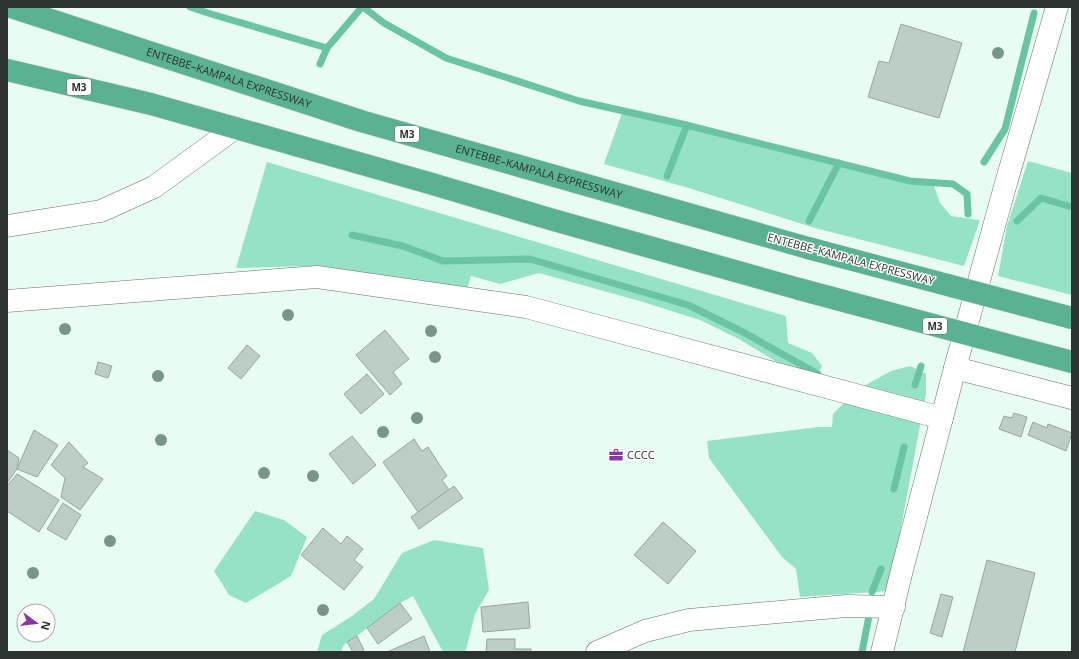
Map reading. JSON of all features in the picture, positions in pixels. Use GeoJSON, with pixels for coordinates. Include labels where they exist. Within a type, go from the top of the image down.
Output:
{"type":"FeatureCollection","features":[{"type":"Feature","properties":{"kind":"highway","name":"ENTEBBE–KAMPALA EXPRESSWAY"},"geometry":{"type":"LineString","coordinates":[[11,7],[361,121],[808,248],[1072,318]]}},
{"type":"Feature","properties":{"kind":"highway","name":"M3"},"geometry":{"type":"LineString","coordinates":[[7,70],[150,104],[799,289],[1072,362]]}},
{"type":"Feature","properties":{"kind":"street"},"geometry":{"type":"LineString","coordinates":[[882,652],[955,368],[1002,197],[1057,7]]}},
{"type":"Feature","properties":{"kind":"street"},"geometry":{"type":"LineString","coordinates":[[7,226],[101,211],[154,187],[235,128]]}},
{"type":"Feature","properties":{"kind":"street"},"geometry":{"type":"LineString","coordinates":[[7,301],[317,277],[526,307],[942,418]]}},
{"type":"Feature","properties":{"kind":"street"},"geometry":{"type":"LineString","coordinates":[[955,368],[1072,398]]}},
{"type":"Feature","properties":{"kind":"street"},"geometry":{"type":"LineString","coordinates":[[597,652],[645,631],[689,620],[846,606],[894,607]]}},
{"type":"Feature","properties":{"kind":"green space"},"geometry":{"type":"Polygon","coordinates":[[[623,110],[934,186],[940,203],[951,216],[980,220],[964,266],[815,228],[692,189],[604,164],[623,110]]]}},
{"type":"Feature","properties":{"kind":"green space"},"geometry":{"type":"Polygon","coordinates":[[[1028,161],[1072,173],[1072,295],[998,276],[1007,226],[1028,161]]]}},
{"type":"Feature","properties":{"kind":"green space"},"geometry":{"type":"Polygon","coordinates":[[[267,162],[786,316],[788,343],[812,353],[822,366],[818,374],[805,379],[739,339],[700,320],[643,302],[539,273],[500,284],[471,276],[466,293],[425,283],[309,266],[236,268],[267,162]]]}},
{"type":"Feature","properties":{"kind":"green space"},"geometry":{"type":"Polygon","coordinates":[[[910,366],[926,374],[926,394],[889,591],[800,597],[796,569],[782,557],[709,458],[707,441],[818,427],[832,427],[833,414],[857,390],[891,371],[910,366]]]}},
{"type":"Feature","properties":{"kind":"green space"},"geometry":{"type":"Polygon","coordinates":[[[255,511],[284,520],[307,537],[291,576],[246,603],[229,595],[214,571],[255,511]]]}},
{"type":"Feature","properties":{"kind":"green space"},"geometry":{"type":"Polygon","coordinates":[[[434,540],[483,548],[489,590],[475,614],[466,650],[463,652],[443,652],[413,596],[400,603],[347,642],[343,646],[341,652],[317,652],[322,635],[352,616],[374,599],[402,553],[434,540]]]}},
{"type":"Feature","properties":{"kind":"building"},"geometry":{"type":"Polygon","coordinates":[[[901,24],[962,43],[939,118],[868,97],[879,61],[889,63],[901,24]]]}},
{"type":"Feature","properties":{"kind":"building"},"geometry":{"type":"Polygon","coordinates":[[[385,330],[409,359],[393,372],[402,384],[390,395],[356,355],[385,330]]]}},
{"type":"Feature","properties":{"kind":"building"},"geometry":{"type":"Polygon","coordinates":[[[247,345],[260,356],[241,379],[228,368],[247,345]]]}},
{"type":"Feature","properties":{"kind":"building"},"geometry":{"type":"Polygon","coordinates":[[[98,362],[112,366],[108,378],[95,374],[98,362]]]}},
{"type":"Feature","properties":{"kind":"building"},"geometry":{"type":"Polygon","coordinates":[[[367,374],[384,394],[361,414],[344,394],[367,374]]]}},
{"type":"Feature","properties":{"kind":"building"},"geometry":{"type":"Polygon","coordinates":[[[1014,413],[1027,417],[1021,437],[999,429],[1004,416],[1012,418],[1014,413]]]}},
{"type":"Feature","properties":{"kind":"building"},"geometry":{"type":"Polygon","coordinates":[[[1033,422],[1047,428],[1048,424],[1072,433],[1066,451],[1028,435],[1033,422]]]}},
{"type":"Feature","properties":{"kind":"building"},"geometry":{"type":"Polygon","coordinates":[[[34,430],[58,445],[37,477],[17,469],[34,430]]]}},
{"type":"Feature","properties":{"kind":"building"},"geometry":{"type":"Polygon","coordinates":[[[352,436],[376,465],[353,484],[329,454],[352,436]]]}},
{"type":"Feature","properties":{"kind":"building"},"geometry":{"type":"Polygon","coordinates":[[[414,439],[422,451],[428,447],[447,476],[442,480],[449,490],[418,512],[383,462],[414,439]]]}},
{"type":"Feature","properties":{"kind":"building"},"geometry":{"type":"Polygon","coordinates":[[[69,442],[88,463],[83,467],[103,479],[80,510],[61,497],[65,478],[51,465],[69,442]]]}},
{"type":"Feature","properties":{"kind":"building"},"geometry":{"type":"Polygon","coordinates":[[[7,450],[19,458],[17,469],[7,483],[7,450]]]}},
{"type":"Feature","properties":{"kind":"building"},"geometry":{"type":"Polygon","coordinates":[[[17,474],[59,500],[39,532],[7,511],[7,486],[17,474]]]}},
{"type":"Feature","properties":{"kind":"building"},"geometry":{"type":"Polygon","coordinates":[[[454,486],[463,498],[419,529],[411,517],[454,486]]]}},
{"type":"Feature","properties":{"kind":"building"},"geometry":{"type":"Polygon","coordinates":[[[63,503],[81,515],[66,540],[47,529],[63,503]]]}},
{"type":"Feature","properties":{"kind":"building"},"geometry":{"type":"Polygon","coordinates":[[[663,522],[696,551],[668,584],[634,555],[663,522]]]}},
{"type":"Feature","properties":{"kind":"building"},"geometry":{"type":"Polygon","coordinates":[[[323,528],[341,544],[347,536],[363,549],[354,560],[363,567],[344,590],[301,555],[323,528]]]}},
{"type":"Feature","properties":{"kind":"building"},"geometry":{"type":"Polygon","coordinates":[[[987,560],[1035,573],[1015,652],[963,652],[987,560]]]}},
{"type":"Feature","properties":{"kind":"building"},"geometry":{"type":"Polygon","coordinates":[[[941,594],[953,597],[942,637],[930,633],[941,594]]]}},
{"type":"Feature","properties":{"kind":"building"},"geometry":{"type":"Polygon","coordinates":[[[528,602],[530,628],[483,632],[481,607],[528,602]]]}},
{"type":"Feature","properties":{"kind":"building"},"geometry":{"type":"Polygon","coordinates":[[[400,603],[412,619],[378,644],[367,628],[400,603]]]}},
{"type":"Feature","properties":{"kind":"building"},"geometry":{"type":"Polygon","coordinates":[[[357,636],[364,650],[360,652],[353,652],[347,642],[357,636]]]}},
{"type":"Feature","properties":{"kind":"building"},"geometry":{"type":"Polygon","coordinates":[[[424,636],[430,652],[387,652],[424,636]]]}},
{"type":"Feature","properties":{"kind":"building"},"geometry":{"type":"Polygon","coordinates":[[[487,639],[515,639],[515,649],[531,649],[531,652],[486,652],[487,639]]]}},
{"type":"Feature","properties":{"kind":"waterway"},"geometry":{"type":"LineString","coordinates":[[190,7],[327,48]]}},
{"type":"Feature","properties":{"kind":"waterway"},"geometry":{"type":"LineString","coordinates":[[320,64],[327,48],[362,7]]}},
{"type":"Feature","properties":{"kind":"waterway"},"geometry":{"type":"LineString","coordinates":[[363,7],[384,23],[446,58],[579,101],[682,124],[910,181],[953,184],[967,194],[968,214]]}},
{"type":"Feature","properties":{"kind":"waterway"},"geometry":{"type":"LineString","coordinates":[[984,162],[1005,129],[1034,13]]}},
{"type":"Feature","properties":{"kind":"waterway"},"geometry":{"type":"LineString","coordinates":[[667,176],[687,125]]}},
{"type":"Feature","properties":{"kind":"waterway"},"geometry":{"type":"LineString","coordinates":[[809,221],[839,163]]}},
{"type":"Feature","properties":{"kind":"waterway"},"geometry":{"type":"LineString","coordinates":[[1017,221],[1041,198],[1072,207]]}},
{"type":"Feature","properties":{"kind":"waterway"},"geometry":{"type":"LineString","coordinates":[[352,235],[403,246],[443,261],[530,259],[688,305],[743,332],[818,374]]}},
{"type":"Feature","properties":{"kind":"waterway"},"geometry":{"type":"LineString","coordinates":[[915,385],[921,366]]}},
{"type":"Feature","properties":{"kind":"waterway"},"geometry":{"type":"LineString","coordinates":[[894,489],[904,447]]}},
{"type":"Feature","properties":{"kind":"waterway"},"geometry":{"type":"LineString","coordinates":[[872,592],[881,569]]}},
{"type":"Feature","properties":{"kind":"waterway"},"geometry":{"type":"LineString","coordinates":[[862,652],[869,616]]}},
{"type":"Feature","properties":{"kind":"place","name":"CCCC"},"geometry":{"type":"Point","coordinates":[616,455]}}]}
